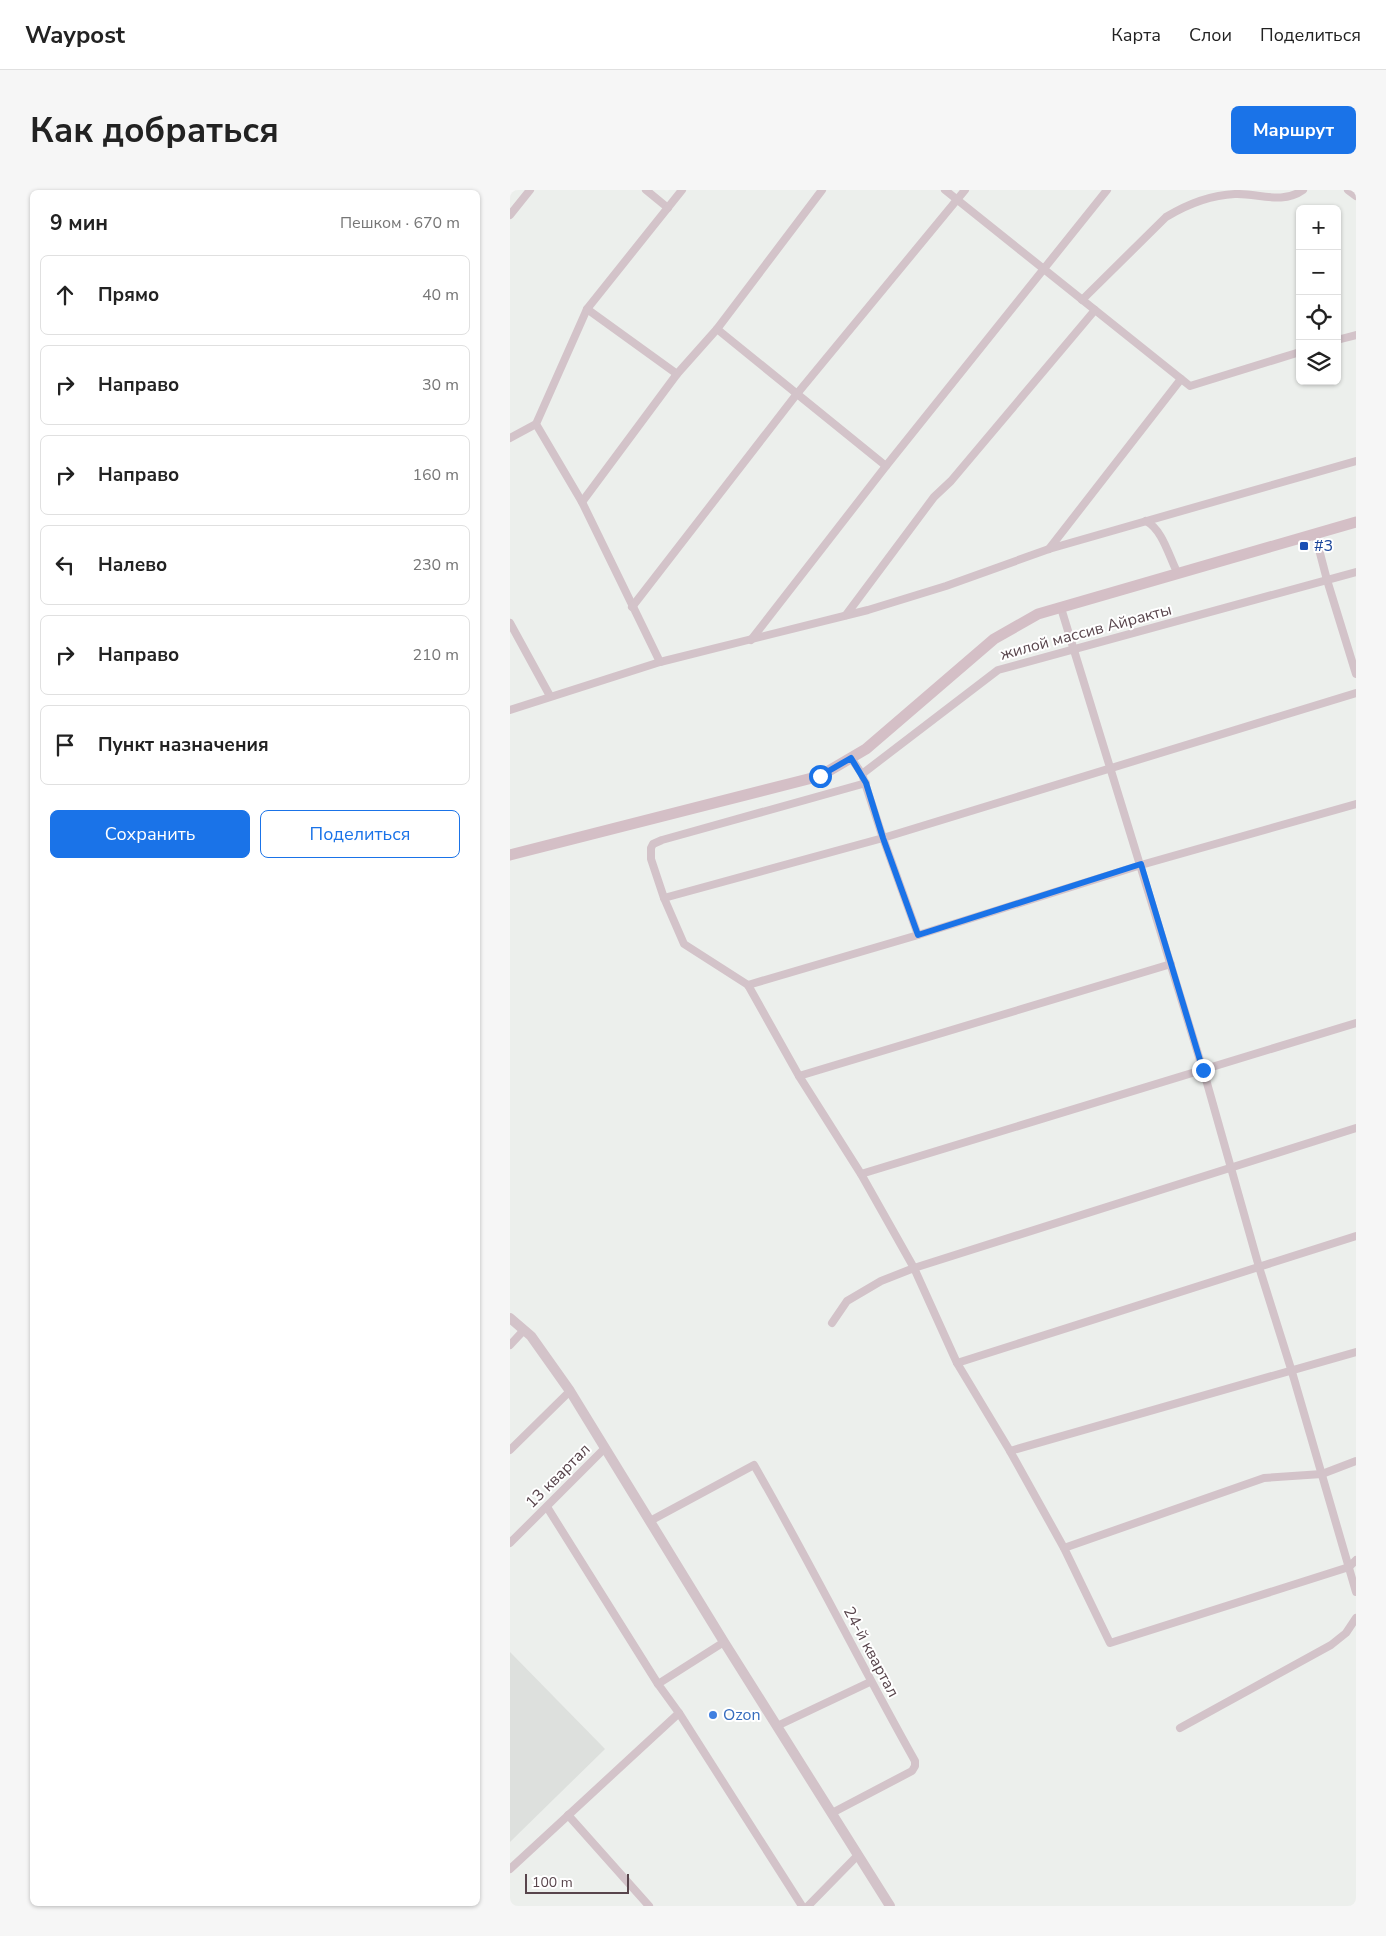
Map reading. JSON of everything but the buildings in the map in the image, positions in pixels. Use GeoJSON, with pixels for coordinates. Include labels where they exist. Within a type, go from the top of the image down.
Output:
{"type":"FeatureCollection","features":[{"type":"Feature","properties":{"kind":"main road"},"geometry":{"type":"LineString","coordinates":[[510,855],[820,776],[866,749],[994,640],[1038,614],[1356,522]]}},
{"type":"Feature","properties":{"kind":"street"},"geometry":{"type":"LineString","coordinates":[[510,215],[530,190]]}},
{"type":"Feature","properties":{"kind":"street"},"geometry":{"type":"LineString","coordinates":[[646,190],[668,208]]}},
{"type":"Feature","properties":{"kind":"street"},"geometry":{"type":"LineString","coordinates":[[510,438],[536,424],[587,309],[682,190]]}},
{"type":"Feature","properties":{"kind":"street"},"geometry":{"type":"LineString","coordinates":[[582,502],[677,374],[717,329],[822,190]]}},
{"type":"Feature","properties":{"kind":"street"},"geometry":{"type":"LineString","coordinates":[[945,190],[1190,386],[1296,353]]}},
{"type":"Feature","properties":{"kind":"street"},"geometry":{"type":"LineString","coordinates":[[632,607],[796,395],[965,190]]}},
{"type":"Feature","properties":{"kind":"street"},"geometry":{"type":"LineString","coordinates":[[751,640],[1042,268],[1107,190]]}},
{"type":"Feature","properties":{"kind":"street"},"geometry":{"type":"LineString","coordinates":[[1082,300],[1166,217],[1179,209],[1217,196],[1237,194],[1284,198],[1297,195],[1303,190]]}},
{"type":"Feature","properties":{"kind":"street"},"geometry":{"type":"LineString","coordinates":[[1348,190],[1356,196]]}},
{"type":"Feature","properties":{"kind":"street"},"geometry":{"type":"LineString","coordinates":[[587,309],[677,374]]}},
{"type":"Feature","properties":{"kind":"street"},"geometry":{"type":"LineString","coordinates":[[846,615],[934,497],[951,481],[1095,310]]}},
{"type":"Feature","properties":{"kind":"street"},"geometry":{"type":"LineString","coordinates":[[717,329],[796,395],[886,466]]}},
{"type":"Feature","properties":{"kind":"street"},"geometry":{"type":"LineString","coordinates":[[1341,339],[1356,335]]}},
{"type":"Feature","properties":{"kind":"street"},"geometry":{"type":"LineString","coordinates":[[1049,548],[1181,379]]}},
{"type":"Feature","properties":{"kind":"street"},"geometry":{"type":"LineString","coordinates":[[536,424],[582,502],[660,662]]}},
{"type":"Feature","properties":{"kind":"street"},"geometry":{"type":"LineString","coordinates":[[510,710],[660,662],[846,615],[946,586],[1049,548],[1356,461]]}},
{"type":"Feature","properties":{"kind":"street"},"geometry":{"type":"LineString","coordinates":[[1146,521],[1158,533],[1178,574]]}},
{"type":"Feature","properties":{"kind":"street"},"geometry":{"type":"LineString","coordinates":[[1316,534],[1327,580],[1356,674]]}},
{"type":"Feature","properties":{"kind":"street","name":"жилой массив Айракты"},"geometry":{"type":"LineString","coordinates":[[862,774],[998,670],[1356,572]]}},
{"type":"Feature","properties":{"kind":"street"},"geometry":{"type":"LineString","coordinates":[[1061,608],[1141,864],[1232,1166],[1259,1266],[1352,1566],[1356,1592]]}},
{"type":"Feature","properties":{"kind":"street"},"geometry":{"type":"LineString","coordinates":[[510,623],[550,696]]}},
{"type":"Feature","properties":{"kind":"street"},"geometry":{"type":"LineString","coordinates":[[664,898],[883,838],[1356,693]]}},
{"type":"Feature","properties":{"kind":"street"},"geometry":{"type":"LineString","coordinates":[[851,758],[866,783],[883,838],[918,935]]}},
{"type":"Feature","properties":{"kind":"street"},"geometry":{"type":"LineString","coordinates":[[866,783],[653,844],[651,859],[664,898],[684,944],[748,985],[799,1076],[861,1174],[914,1268],[957,1363],[1010,1451],[1064,1548],[1110,1643],[1352,1566],[1356,1560]]}},
{"type":"Feature","properties":{"kind":"street"},"geometry":{"type":"LineString","coordinates":[[748,985],[918,935],[1141,864],[1356,804]]}},
{"type":"Feature","properties":{"kind":"street"},"geometry":{"type":"LineString","coordinates":[[799,1076],[1171,964]]}},
{"type":"Feature","properties":{"kind":"street"},"geometry":{"type":"LineString","coordinates":[[861,1174],[1356,1023]]}},
{"type":"Feature","properties":{"kind":"street"},"geometry":{"type":"LineString","coordinates":[[832,1323],[847,1302],[881,1281],[914,1268],[1356,1128]]}},
{"type":"Feature","properties":{"kind":"street"},"geometry":{"type":"LineString","coordinates":[[957,1363],[1356,1236]]}},
{"type":"Feature","properties":{"kind":"street"},"geometry":{"type":"LineString","coordinates":[[510,1318],[531,1336],[570,1391],[724,1642],[890,1906]]}},
{"type":"Feature","properties":{"kind":"street"},"geometry":{"type":"LineString","coordinates":[[510,1345],[524,1330]]}},
{"type":"Feature","properties":{"kind":"street"},"geometry":{"type":"LineString","coordinates":[[1010,1451],[1292,1372],[1356,1352]]}},
{"type":"Feature","properties":{"kind":"street"},"geometry":{"type":"LineString","coordinates":[[510,1450],[570,1391]]}},
{"type":"Feature","properties":{"kind":"street","name":"13 квартал"},"geometry":{"type":"LineString","coordinates":[[510,1543],[605,1448]]}},
{"type":"Feature","properties":{"kind":"street"},"geometry":{"type":"LineString","coordinates":[[1064,1548],[1264,1478],[1322,1474],[1356,1461]]}},
{"type":"Feature","properties":{"kind":"street","name":"24-й квартал"},"geometry":{"type":"LineString","coordinates":[[650,1521],[754,1465],[788,1525],[870,1682],[915,1761],[916,1766],[912,1771],[832,1813]]}},
{"type":"Feature","properties":{"kind":"street"},"geometry":{"type":"LineString","coordinates":[[547,1507],[658,1684],[679,1712],[802,1906]]}},
{"type":"Feature","properties":{"kind":"street"},"geometry":{"type":"LineString","coordinates":[[1180,1728],[1332,1645],[1346,1633],[1356,1618]]}},
{"type":"Feature","properties":{"kind":"street"},"geometry":{"type":"LineString","coordinates":[[658,1684],[724,1642]]}},
{"type":"Feature","properties":{"kind":"street"},"geometry":{"type":"LineString","coordinates":[[777,1726],[870,1682]]}},
{"type":"Feature","properties":{"kind":"street"},"geometry":{"type":"LineString","coordinates":[[510,1870],[679,1712]]}},
{"type":"Feature","properties":{"kind":"street"},"geometry":{"type":"LineString","coordinates":[[568,1815],[649,1906]]}},
{"type":"Feature","properties":{"kind":"street"},"geometry":{"type":"LineString","coordinates":[[808,1906],[858,1855]]}},
{"type":"Feature","properties":{"kind":"shaded area"},"geometry":{"type":"Polygon","coordinates":[[[510,1652],[605,1749],[510,1842],[510,1652]]]}},
{"type":"Feature","properties":{"kind":"place","name":"#3"},"geometry":{"type":"Point","coordinates":[1304,546]}},
{"type":"Feature","properties":{"kind":"place","name":"Ozon"},"geometry":{"type":"Point","coordinates":[713,1715]}},
{"type":"Feature","properties":{"kind":"route"},"geometry":{"type":"LineString","coordinates":[[820,776],[851,758],[862,774],[918,935],[1141,864],[1203,1070]]}}]}
